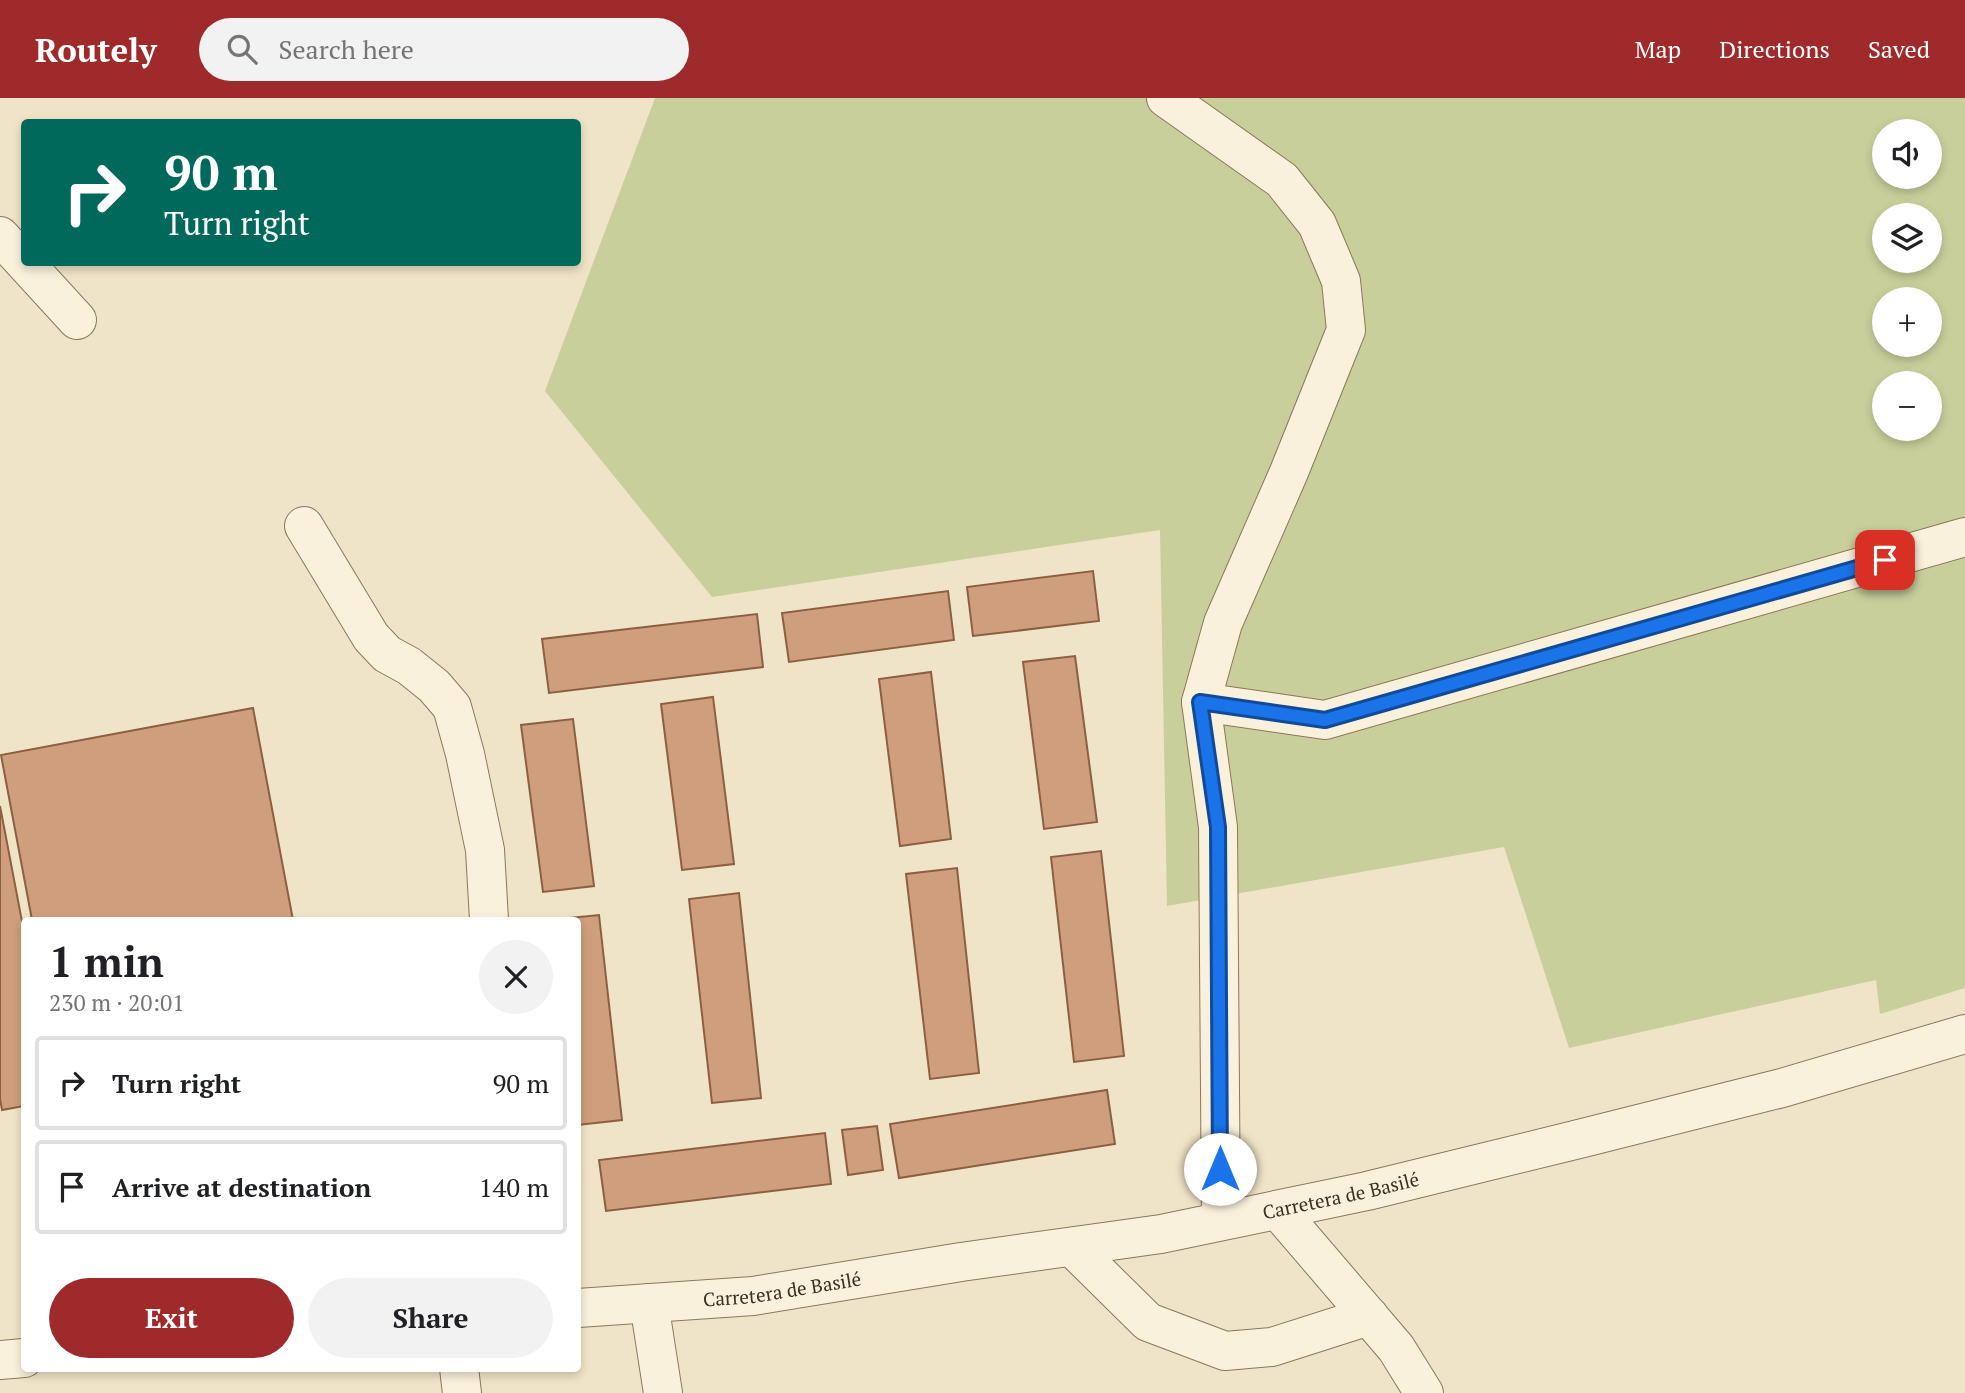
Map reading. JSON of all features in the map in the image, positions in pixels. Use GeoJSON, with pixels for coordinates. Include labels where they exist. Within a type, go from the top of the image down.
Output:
{"type":"FeatureCollection","features":[{"type":"Feature","properties":{"kind":"street"},"geometry":{"type":"LineString","coordinates":[[1166,98],[1282,180],[1317,224],[1341,281],[1346,330],[1289,472],[1223,623],[1200,702],[1218,827],[1221,1221]]}},
{"type":"Feature","properties":{"kind":"street"},"geometry":{"type":"LineString","coordinates":[[0,236],[21,259]]}},
{"type":"Feature","properties":{"kind":"street"},"geometry":{"type":"LineString","coordinates":[[28,266],[77,320]]}},
{"type":"Feature","properties":{"kind":"street"},"geometry":{"type":"LineString","coordinates":[[304,526],[371,637],[387,654],[410,666],[434,686],[452,707],[485,850],[489,917]]}},
{"type":"Feature","properties":{"kind":"street"},"geometry":{"type":"LineString","coordinates":[[1200,702],[1325,720],[1965,537]]}},
{"type":"Feature","properties":{"kind":"street","name":"Carretera de Basilé"},"geometry":{"type":"LineString","coordinates":[[581,1308],[753,1296],[1161,1234],[1381,1187],[1782,1088],[1965,1034]]}},
{"type":"Feature","properties":{"kind":"street"},"geometry":{"type":"LineString","coordinates":[[1278,1210],[1396,1348],[1424,1393]]}},
{"type":"Feature","properties":{"kind":"street"},"geometry":{"type":"LineString","coordinates":[[1072,1247],[1148,1322],[1225,1351],[1272,1347],[1369,1316]]}},
{"type":"Feature","properties":{"kind":"street"},"geometry":{"type":"LineString","coordinates":[[649,1303],[663,1393]]}},
{"type":"Feature","properties":{"kind":"street"},"geometry":{"type":"LineString","coordinates":[[0,1360],[21,1358]]}},
{"type":"Feature","properties":{"kind":"street"},"geometry":{"type":"LineString","coordinates":[[460,1372],[462,1393]]}},
{"type":"Feature","properties":{"kind":"green space"},"geometry":{"type":"Polygon","coordinates":[[[655,98],[1965,98],[1965,988],[1880,1014],[1876,980],[1569,1048],[1504,847],[1167,906],[1160,530],[712,597],[545,391],[655,98]]]}},
{"type":"Feature","properties":{"kind":"building"},"geometry":{"type":"Polygon","coordinates":[[[1093,571],[1099,621],[973,636],[967,587],[1093,571]]]}},
{"type":"Feature","properties":{"kind":"building"},"geometry":{"type":"Polygon","coordinates":[[[948,591],[954,640],[789,662],[782,613],[948,591]]]}},
{"type":"Feature","properties":{"kind":"building"},"geometry":{"type":"Polygon","coordinates":[[[757,614],[763,667],[549,693],[542,639],[757,614]]]}},
{"type":"Feature","properties":{"kind":"building"},"geometry":{"type":"Polygon","coordinates":[[[1075,656],[1097,822],[1044,829],[1023,662],[1075,656]]]}},
{"type":"Feature","properties":{"kind":"building"},"geometry":{"type":"Polygon","coordinates":[[[931,672],[951,839],[900,846],[879,679],[931,672]]]}},
{"type":"Feature","properties":{"kind":"building"},"geometry":{"type":"Polygon","coordinates":[[[713,697],[734,864],[682,870],[661,704],[713,697]]]}},
{"type":"Feature","properties":{"kind":"building"},"geometry":{"type":"Polygon","coordinates":[[[253,708],[292,917],[31,917],[1,755],[253,708]]]}},
{"type":"Feature","properties":{"kind":"building"},"geometry":{"type":"Polygon","coordinates":[[[573,719],[594,886],[543,892],[521,725],[573,719]]]}},
{"type":"Feature","properties":{"kind":"building"},"geometry":{"type":"Polygon","coordinates":[[[0,806],[21,917],[21,1107],[2,1110],[0,806]]]}},
{"type":"Feature","properties":{"kind":"building"},"geometry":{"type":"Polygon","coordinates":[[[1101,851],[1124,1056],[1074,1062],[1051,857],[1101,851]]]}},
{"type":"Feature","properties":{"kind":"building"},"geometry":{"type":"Polygon","coordinates":[[[957,868],[979,1073],[930,1079],[906,874],[957,868]]]}},
{"type":"Feature","properties":{"kind":"building"},"geometry":{"type":"Polygon","coordinates":[[[739,893],[761,1098],[712,1103],[689,899],[739,893]]]}},
{"type":"Feature","properties":{"kind":"building"},"geometry":{"type":"Polygon","coordinates":[[[599,915],[622,1120],[581,1125],[581,917],[599,915]]]}},
{"type":"Feature","properties":{"kind":"building"},"geometry":{"type":"Polygon","coordinates":[[[1107,1090],[1115,1144],[899,1178],[890,1124],[1107,1090]]]}},
{"type":"Feature","properties":{"kind":"building"},"geometry":{"type":"Polygon","coordinates":[[[877,1126],[883,1170],[848,1175],[842,1130],[877,1126]]]}},
{"type":"Feature","properties":{"kind":"building"},"geometry":{"type":"Polygon","coordinates":[[[825,1133],[831,1184],[606,1211],[599,1160],[825,1133]]]}},
{"type":"Feature","properties":{"kind":"route"},"geometry":{"type":"LineString","coordinates":[[1220,1169],[1218,827],[1200,702],[1325,720],[1885,560]]}}]}
